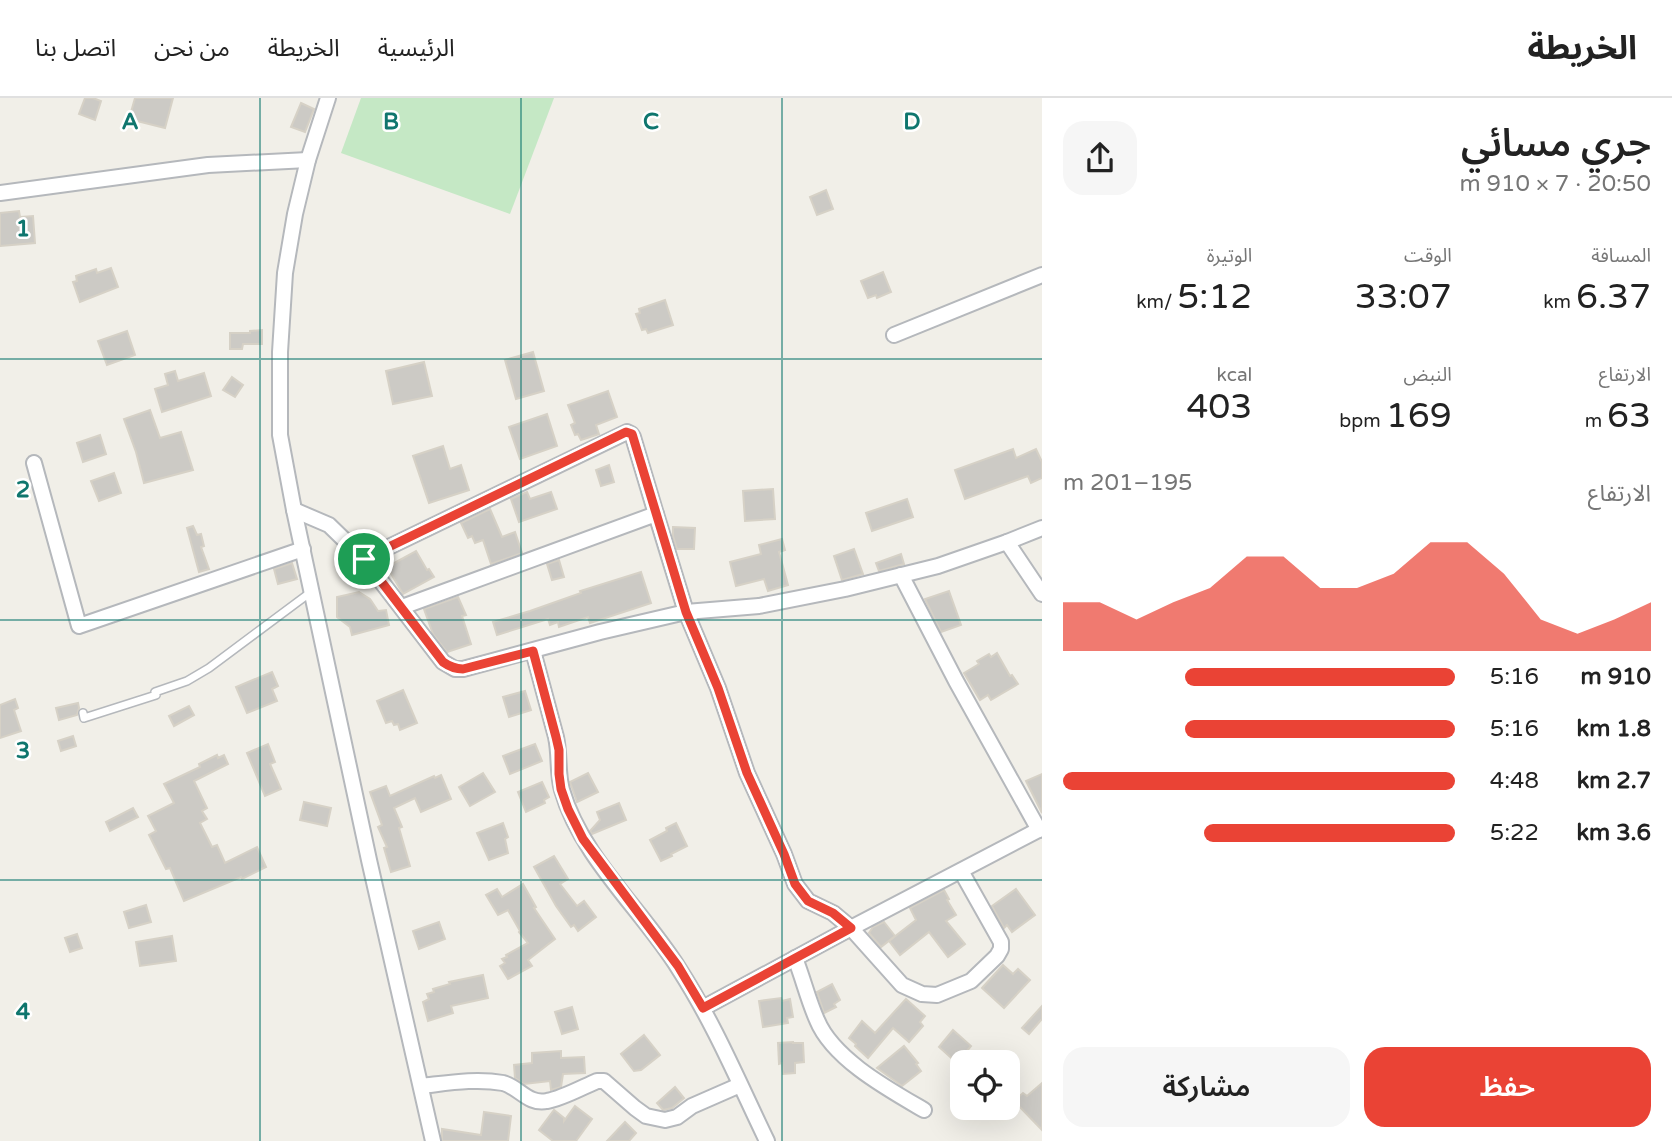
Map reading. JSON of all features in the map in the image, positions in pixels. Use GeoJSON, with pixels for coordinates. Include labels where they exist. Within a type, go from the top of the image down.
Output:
{"type":"FeatureCollection","features":[{"type":"Feature","properties":{"kind":"street"},"geometry":{"type":"LineString","coordinates":[[328,98],[308,160],[285,273],[280,352],[280,435],[366,847],[433,1141]]}},
{"type":"Feature","properties":{"kind":"street"},"geometry":{"type":"LineString","coordinates":[[0,193],[208,165],[308,160]]}},
{"type":"Feature","properties":{"kind":"street"},"geometry":{"type":"LineString","coordinates":[[894,335],[1042,275]]}},
{"type":"Feature","properties":{"kind":"street"},"geometry":{"type":"LineString","coordinates":[[364,559],[626,432],[632,434],[686,612],[718,688],[747,773],[795,884],[808,901],[833,913],[851,928],[902,985],[922,994],[937,996],[971,981],[1001,949],[1001,942],[961,872]]}},
{"type":"Feature","properties":{"kind":"street"},"geometry":{"type":"LineString","coordinates":[[34,463],[79,626],[303,549]]}},
{"type":"Feature","properties":{"kind":"street"},"geometry":{"type":"LineString","coordinates":[[294,510],[329,525],[364,559],[443,662],[455,669],[686,612],[759,606],[845,589],[938,566],[1042,528]]}},
{"type":"Feature","properties":{"kind":"street"},"geometry":{"type":"LineString","coordinates":[[402,607],[656,514]]}},
{"type":"Feature","properties":{"kind":"street"},"geometry":{"type":"LineString","coordinates":[[1007,542],[1042,594]]}},
{"type":"Feature","properties":{"kind":"street"},"geometry":{"type":"LineString","coordinates":[[703,1008],[1040,829],[956,681],[901,575]]}},
{"type":"Feature","properties":{"kind":"street"},"geometry":{"type":"LineString","coordinates":[[533,651],[559,750],[561,789],[568,809],[583,839],[678,966],[703,1008],[767,1141]]}},
{"type":"Feature","properties":{"kind":"street"},"geometry":{"type":"LineString","coordinates":[[796,958],[817,1022],[831,1044],[878,1084],[924,1110]]}},
{"type":"Feature","properties":{"kind":"street"},"geometry":{"type":"LineString","coordinates":[[422,1086],[470,1081],[499,1083],[511,1086],[536,1102],[547,1101],[597,1081],[604,1081],[646,1116],[665,1120],[677,1117],[692,1107],[740,1085]]}},
{"type":"Feature","properties":{"kind":"lane"},"geometry":{"type":"LineString","coordinates":[[83,713],[84,718],[156,695],[155,692],[187,681],[209,668],[312,591]]}},
{"type":"Feature","properties":{"kind":"green space"},"geometry":{"type":"Polygon","coordinates":[[[361,98],[554,98],[510,214],[341,153],[361,98]]]}},
{"type":"Feature","properties":{"kind":"building"},"geometry":{"type":"Polygon","coordinates":[[[85,98],[101,101],[95,120],[79,114],[85,98]]]}},
{"type":"Feature","properties":{"kind":"building"},"geometry":{"type":"Polygon","coordinates":[[[135,98],[173,98],[165,128],[129,119],[135,98]]]}},
{"type":"Feature","properties":{"kind":"building"},"geometry":{"type":"Polygon","coordinates":[[[301,103],[314,109],[305,132],[291,127],[301,103]]]}},
{"type":"Feature","properties":{"kind":"building"},"geometry":{"type":"Polygon","coordinates":[[[826,190],[833,209],[817,215],[810,197],[826,190]]]}},
{"type":"Feature","properties":{"kind":"building"},"geometry":{"type":"Polygon","coordinates":[[[19,211],[20,217],[33,216],[35,243],[0,246],[0,213],[19,211]]]}},
{"type":"Feature","properties":{"kind":"building"},"geometry":{"type":"Polygon","coordinates":[[[111,268],[118,287],[80,302],[73,282],[77,281],[76,276],[96,269],[97,273],[111,268]]]}},
{"type":"Feature","properties":{"kind":"building"},"geometry":{"type":"Polygon","coordinates":[[[883,272],[891,292],[877,298],[876,295],[868,298],[861,281],[883,272]]]}},
{"type":"Feature","properties":{"kind":"building"},"geometry":{"type":"Polygon","coordinates":[[[665,300],[673,325],[648,333],[646,329],[642,330],[636,314],[640,313],[639,309],[665,300]]]}},
{"type":"Feature","properties":{"kind":"building"},"geometry":{"type":"Polygon","coordinates":[[[262,330],[262,344],[243,344],[242,349],[230,349],[230,333],[262,330]]]}},
{"type":"Feature","properties":{"kind":"building"},"geometry":{"type":"Polygon","coordinates":[[[127,331],[135,355],[107,365],[98,341],[127,331]]]}},
{"type":"Feature","properties":{"kind":"building"},"geometry":{"type":"Polygon","coordinates":[[[533,352],[544,391],[516,399],[505,360],[533,352]]]}},
{"type":"Feature","properties":{"kind":"building"},"geometry":{"type":"Polygon","coordinates":[[[424,362],[432,396],[393,404],[386,371],[424,362]]]}},
{"type":"Feature","properties":{"kind":"building"},"geometry":{"type":"Polygon","coordinates":[[[175,371],[178,381],[204,373],[211,396],[162,412],[155,389],[168,385],[165,374],[175,371]]]}},
{"type":"Feature","properties":{"kind":"building"},"geometry":{"type":"Polygon","coordinates":[[[232,377],[243,385],[235,397],[223,390],[232,377]]]}},
{"type":"Feature","properties":{"kind":"building"},"geometry":{"type":"Polygon","coordinates":[[[608,391],[617,417],[596,425],[599,434],[581,440],[578,434],[575,435],[571,425],[575,423],[568,405],[608,391]]]}},
{"type":"Feature","properties":{"kind":"building"},"geometry":{"type":"Polygon","coordinates":[[[150,410],[160,438],[181,432],[193,470],[144,483],[124,419],[150,410]]]}},
{"type":"Feature","properties":{"kind":"building"},"geometry":{"type":"Polygon","coordinates":[[[547,414],[557,446],[520,459],[509,427],[547,414]]]}},
{"type":"Feature","properties":{"kind":"building"},"geometry":{"type":"Polygon","coordinates":[[[100,435],[106,454],[83,462],[77,443],[100,435]]]}},
{"type":"Feature","properties":{"kind":"building"},"geometry":{"type":"Polygon","coordinates":[[[443,446],[450,469],[461,465],[469,490],[429,503],[413,456],[443,446]]]}},
{"type":"Feature","properties":{"kind":"building"},"geometry":{"type":"Polygon","coordinates":[[[1013,449],[1016,458],[1036,449],[1042,462],[1042,478],[1031,483],[1028,476],[965,499],[955,470],[1013,449]]]}},
{"type":"Feature","properties":{"kind":"building"},"geometry":{"type":"Polygon","coordinates":[[[609,465],[614,482],[601,486],[596,470],[609,465]]]}},
{"type":"Feature","properties":{"kind":"building"},"geometry":{"type":"Polygon","coordinates":[[[114,473],[121,493],[99,501],[91,481],[114,473]]]}},
{"type":"Feature","properties":{"kind":"building"},"geometry":{"type":"Polygon","coordinates":[[[773,489],[775,519],[745,521],[743,491],[773,489]]]}},
{"type":"Feature","properties":{"kind":"building"},"geometry":{"type":"Polygon","coordinates":[[[527,492],[530,499],[551,492],[557,509],[519,522],[511,499],[527,492]]]}},
{"type":"Feature","properties":{"kind":"building"},"geometry":{"type":"Polygon","coordinates":[[[907,499],[913,517],[872,531],[866,513],[907,499]]]}},
{"type":"Feature","properties":{"kind":"building"},"geometry":{"type":"Polygon","coordinates":[[[490,509],[502,537],[515,532],[522,553],[491,564],[483,540],[475,543],[472,536],[468,538],[461,523],[490,509]]]}},
{"type":"Feature","properties":{"kind":"building"},"geometry":{"type":"Polygon","coordinates":[[[193,526],[197,535],[201,534],[204,546],[201,547],[209,569],[199,572],[187,528],[193,526]]]}},
{"type":"Feature","properties":{"kind":"building"},"geometry":{"type":"Polygon","coordinates":[[[673,527],[695,528],[694,549],[677,549],[673,527]]]}},
{"type":"Feature","properties":{"kind":"building"},"geometry":{"type":"Polygon","coordinates":[[[782,539],[785,550],[779,552],[788,585],[768,591],[764,579],[736,586],[730,562],[761,554],[759,545],[782,539]]]}},
{"type":"Feature","properties":{"kind":"building"},"geometry":{"type":"Polygon","coordinates":[[[854,549],[863,574],[842,580],[834,556],[854,549]]]}},
{"type":"Feature","properties":{"kind":"building"},"geometry":{"type":"Polygon","coordinates":[[[416,551],[434,577],[403,594],[387,567],[416,551]]]}},
{"type":"Feature","properties":{"kind":"building"},"geometry":{"type":"Polygon","coordinates":[[[901,554],[904,564],[879,571],[876,563],[901,554]]]}},
{"type":"Feature","properties":{"kind":"building"},"geometry":{"type":"Polygon","coordinates":[[[559,560],[564,577],[552,580],[547,564],[559,560]]]}},
{"type":"Feature","properties":{"kind":"building"},"geometry":{"type":"Polygon","coordinates":[[[292,563],[297,579],[278,584],[274,569],[292,563]]]}},
{"type":"Feature","properties":{"kind":"building"},"geometry":{"type":"Polygon","coordinates":[[[641,572],[651,603],[590,623],[588,617],[559,627],[558,622],[550,625],[548,619],[497,635],[493,622],[641,572]]]}},
{"type":"Feature","properties":{"kind":"building"},"geometry":{"type":"Polygon","coordinates":[[[949,591],[961,625],[941,632],[925,599],[949,591]]]}},
{"type":"Feature","properties":{"kind":"building"},"geometry":{"type":"Polygon","coordinates":[[[359,592],[370,599],[378,611],[386,610],[389,625],[352,635],[350,627],[337,617],[337,597],[359,592]]]}},
{"type":"Feature","properties":{"kind":"building"},"geometry":{"type":"Polygon","coordinates":[[[458,597],[466,615],[462,616],[471,644],[447,652],[433,634],[424,609],[458,597]]]}},
{"type":"Feature","properties":{"kind":"building"},"geometry":{"type":"Polygon","coordinates":[[[997,653],[1010,676],[1012,675],[1018,684],[991,700],[988,695],[980,700],[964,673],[979,664],[977,661],[997,653]]]}},
{"type":"Feature","properties":{"kind":"building"},"geometry":{"type":"Polygon","coordinates":[[[272,672],[278,686],[272,689],[277,701],[247,713],[236,687],[272,672]]]}},
{"type":"Feature","properties":{"kind":"building"},"geometry":{"type":"Polygon","coordinates":[[[403,690],[417,723],[400,730],[398,724],[394,725],[392,721],[386,723],[377,701],[403,690]]]}},
{"type":"Feature","properties":{"kind":"building"},"geometry":{"type":"Polygon","coordinates":[[[525,691],[531,710],[509,717],[503,697],[525,691]]]}},
{"type":"Feature","properties":{"kind":"building"},"geometry":{"type":"Polygon","coordinates":[[[15,699],[18,708],[14,710],[21,731],[0,738],[0,705],[15,699]]]}},
{"type":"Feature","properties":{"kind":"building"},"geometry":{"type":"Polygon","coordinates":[[[78,703],[77,715],[59,720],[56,708],[78,703]]]}},
{"type":"Feature","properties":{"kind":"building"},"geometry":{"type":"Polygon","coordinates":[[[189,706],[194,715],[174,726],[169,716],[189,706]]]}},
{"type":"Feature","properties":{"kind":"building"},"geometry":{"type":"Polygon","coordinates":[[[73,736],[76,746],[61,751],[58,741],[73,736]]]}},
{"type":"Feature","properties":{"kind":"building"},"geometry":{"type":"Polygon","coordinates":[[[268,744],[275,762],[270,764],[281,789],[265,796],[247,753],[268,744]]]}},
{"type":"Feature","properties":{"kind":"building"},"geometry":{"type":"Polygon","coordinates":[[[535,744],[542,761],[510,774],[503,756],[535,744]]]}},
{"type":"Feature","properties":{"kind":"building"},"geometry":{"type":"Polygon","coordinates":[[[217,755],[218,758],[224,755],[228,764],[194,781],[207,808],[202,811],[207,819],[200,823],[212,847],[217,845],[225,863],[257,847],[266,867],[184,901],[170,868],[166,869],[149,835],[156,831],[148,816],[174,803],[164,784],[200,767],[199,764],[217,755]]]}},
{"type":"Feature","properties":{"kind":"building"},"geometry":{"type":"Polygon","coordinates":[[[483,773],[495,792],[470,806],[459,787],[483,773]]]}},
{"type":"Feature","properties":{"kind":"building"},"geometry":{"type":"Polygon","coordinates":[[[588,773],[598,792],[577,802],[570,782],[588,773]]]}},
{"type":"Feature","properties":{"kind":"building"},"geometry":{"type":"Polygon","coordinates":[[[1042,774],[1042,813],[1026,781],[1042,774]]]}},
{"type":"Feature","properties":{"kind":"building"},"geometry":{"type":"Polygon","coordinates":[[[441,775],[451,799],[421,812],[415,798],[394,808],[402,827],[399,828],[410,866],[391,872],[384,848],[387,847],[378,827],[382,825],[370,792],[386,786],[390,796],[441,775]]]}},
{"type":"Feature","properties":{"kind":"building"},"geometry":{"type":"Polygon","coordinates":[[[542,782],[549,797],[544,800],[545,803],[526,812],[518,792],[542,782]]]}},
{"type":"Feature","properties":{"kind":"building"},"geometry":{"type":"Polygon","coordinates":[[[304,802],[331,808],[327,826],[300,820],[304,802]]]}},
{"type":"Feature","properties":{"kind":"building"},"geometry":{"type":"Polygon","coordinates":[[[619,803],[626,820],[592,834],[590,831],[600,820],[597,812],[619,803]]]}},
{"type":"Feature","properties":{"kind":"building"},"geometry":{"type":"Polygon","coordinates":[[[133,808],[138,817],[110,831],[106,822],[133,808]]]}},
{"type":"Feature","properties":{"kind":"building"},"geometry":{"type":"Polygon","coordinates":[[[503,823],[508,837],[505,839],[508,853],[489,860],[477,833],[503,823]]]}},
{"type":"Feature","properties":{"kind":"building"},"geometry":{"type":"Polygon","coordinates":[[[676,823],[687,846],[661,861],[650,840],[676,823]]]}},
{"type":"Feature","properties":{"kind":"building"},"geometry":{"type":"Polygon","coordinates":[[[554,856],[568,879],[560,884],[577,906],[584,901],[596,917],[578,931],[574,925],[571,927],[556,906],[534,867],[554,856]]]}},
{"type":"Feature","properties":{"kind":"building"},"geometry":{"type":"Polygon","coordinates":[[[523,884],[536,907],[534,908],[555,939],[528,960],[532,966],[508,979],[500,966],[505,963],[502,959],[528,943],[508,910],[498,915],[486,895],[497,889],[502,897],[523,884]]]}},
{"type":"Feature","properties":{"kind":"building"},"geometry":{"type":"Polygon","coordinates":[[[1016,889],[1035,915],[1012,932],[1007,925],[1004,928],[992,906],[1016,889]]]}},
{"type":"Feature","properties":{"kind":"building"},"geometry":{"type":"Polygon","coordinates":[[[944,890],[956,915],[946,921],[965,944],[948,957],[929,932],[900,955],[889,941],[916,920],[910,908],[944,890]]]}},
{"type":"Feature","properties":{"kind":"building"},"geometry":{"type":"Polygon","coordinates":[[[146,905],[151,922],[129,928],[124,912],[146,905]]]}},
{"type":"Feature","properties":{"kind":"building"},"geometry":{"type":"Polygon","coordinates":[[[439,922],[445,939],[419,949],[413,931],[439,922]]]}},
{"type":"Feature","properties":{"kind":"building"},"geometry":{"type":"Polygon","coordinates":[[[884,922],[895,936],[881,947],[869,933],[873,927],[884,922]]]}},
{"type":"Feature","properties":{"kind":"building"},"geometry":{"type":"Polygon","coordinates":[[[77,934],[82,948],[70,952],[65,938],[77,934]]]}},
{"type":"Feature","properties":{"kind":"building"},"geometry":{"type":"Polygon","coordinates":[[[172,936],[176,961],[140,966],[136,942],[172,936]]]}},
{"type":"Feature","properties":{"kind":"building"},"geometry":{"type":"Polygon","coordinates":[[[1003,965],[1013,974],[1018,969],[1030,980],[1004,1008],[982,988],[1003,965]]]}},
{"type":"Feature","properties":{"kind":"building"},"geometry":{"type":"Polygon","coordinates":[[[483,975],[488,998],[451,1006],[453,1013],[428,1021],[423,1002],[429,999],[427,994],[434,992],[433,989],[450,984],[449,982],[483,975]]]}},
{"type":"Feature","properties":{"kind":"building"},"geometry":{"type":"Polygon","coordinates":[[[832,984],[840,1000],[834,1004],[836,1007],[824,1013],[817,992],[832,984]]]}},
{"type":"Feature","properties":{"kind":"building"},"geometry":{"type":"Polygon","coordinates":[[[781,998],[782,1001],[790,999],[793,1017],[787,1018],[788,1023],[763,1027],[759,1001],[781,998]]]}},
{"type":"Feature","properties":{"kind":"building"},"geometry":{"type":"Polygon","coordinates":[[[906,999],[925,1016],[920,1022],[923,1026],[909,1042],[893,1028],[868,1058],[849,1038],[862,1021],[875,1033],[906,999]]]}},
{"type":"Feature","properties":{"kind":"building"},"geometry":{"type":"Polygon","coordinates":[[[1042,1006],[1042,1019],[1029,1034],[1022,1028],[1042,1006]]]}},
{"type":"Feature","properties":{"kind":"building"},"geometry":{"type":"Polygon","coordinates":[[[572,1007],[578,1029],[562,1034],[555,1012],[572,1007]]]}},
{"type":"Feature","properties":{"kind":"building"},"geometry":{"type":"Polygon","coordinates":[[[953,1030],[971,1046],[968,1050],[950,1050],[950,1057],[939,1047],[953,1030]]]}},
{"type":"Feature","properties":{"kind":"building"},"geometry":{"type":"Polygon","coordinates":[[[644,1035],[660,1055],[641,1070],[634,1071],[621,1054],[644,1035]]]}},
{"type":"Feature","properties":{"kind":"building"},"geometry":{"type":"Polygon","coordinates":[[[778,1043],[803,1043],[804,1062],[795,1063],[795,1073],[783,1074],[782,1063],[779,1064],[778,1043]]]}},
{"type":"Feature","properties":{"kind":"building"},"geometry":{"type":"Polygon","coordinates":[[[904,1046],[921,1071],[902,1086],[877,1068],[904,1046]]]}},
{"type":"Feature","properties":{"kind":"building"},"geometry":{"type":"Polygon","coordinates":[[[561,1051],[561,1058],[584,1057],[585,1073],[563,1074],[561,1087],[551,1090],[550,1081],[524,1084],[515,1078],[514,1065],[532,1063],[532,1053],[561,1051]]]}},
{"type":"Feature","properties":{"kind":"building"},"geometry":{"type":"Polygon","coordinates":[[[1042,1083],[1042,1130],[1020,1107],[1020,1096],[1023,1093],[1027,1096],[1042,1083]]]}},
{"type":"Feature","properties":{"kind":"building"},"geometry":{"type":"Polygon","coordinates":[[[675,1087],[684,1098],[672,1108],[663,1110],[657,1103],[675,1087]]]}},
{"type":"Feature","properties":{"kind":"building"},"geometry":{"type":"Polygon","coordinates":[[[575,1106],[592,1119],[576,1141],[553,1141],[539,1130],[554,1110],[564,1121],[575,1106]]]}},
{"type":"Feature","properties":{"kind":"building"},"geometry":{"type":"Polygon","coordinates":[[[484,1112],[511,1116],[508,1141],[442,1141],[442,1129],[481,1135],[484,1112]]]}},
{"type":"Feature","properties":{"kind":"building"},"geometry":{"type":"Polygon","coordinates":[[[625,1122],[636,1133],[629,1141],[607,1141],[625,1122]]]}},
{"type":"Feature","properties":{"kind":"route"},"geometry":{"type":"LineString","coordinates":[[622,433],[632,434],[686,612],[718,688],[747,773],[795,884],[808,901],[833,913],[851,928],[703,1008],[678,966],[583,839],[568,809],[561,789],[559,750],[533,651],[463,669],[450,667],[443,662],[364,559],[622,433]]}}]}
